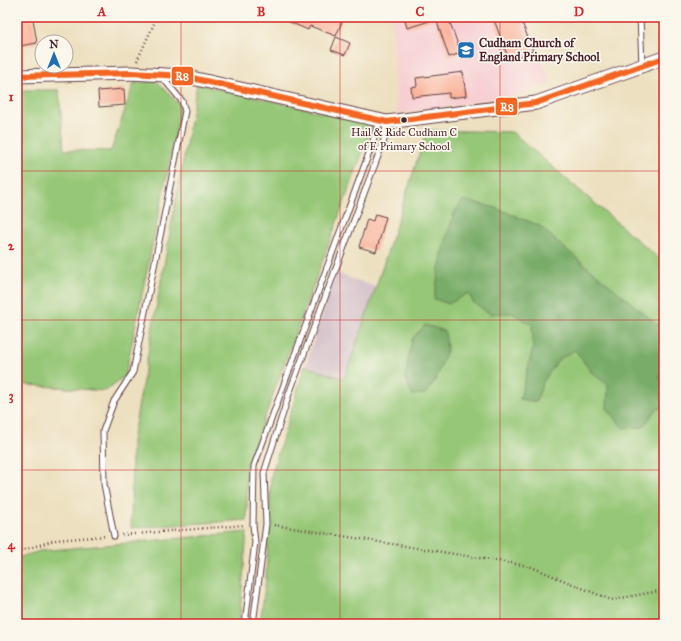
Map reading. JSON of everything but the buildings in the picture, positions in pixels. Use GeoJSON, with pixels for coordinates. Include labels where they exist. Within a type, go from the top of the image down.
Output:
{"type":"FeatureCollection","features":[{"type":"Feature","properties":{"kind":"street"},"geometry":{"type":"LineString","coordinates":[[17,76],[131,73],[183,76],[383,121],[536,103],[664,58]]}},
{"type":"Feature","properties":{"kind":"lane"},"geometry":{"type":"LineString","coordinates":[[640,17],[642,66]]}},
{"type":"Feature","properties":{"kind":"lane"},"geometry":{"type":"LineString","coordinates":[[114,536],[104,484],[103,431],[114,401],[133,372],[185,111],[182,101],[159,74]]}},
{"type":"Feature","properties":{"kind":"lane"},"geometry":{"type":"LineString","coordinates":[[253,624],[266,524],[264,473],[289,394],[384,140],[383,121]]}},
{"type":"Feature","properties":{"kind":"lane"},"geometry":{"type":"LineString","coordinates":[[245,624],[255,542],[253,525],[254,466],[372,145],[383,121]]}},
{"type":"Feature","properties":{"kind":"path"},"geometry":{"type":"LineString","coordinates":[[131,73],[158,17]]}},
{"type":"Feature","properties":{"kind":"path"},"geometry":{"type":"LineString","coordinates":[[266,524],[529,566],[611,600],[664,590]]}},
{"type":"Feature","properties":{"kind":"path"},"geometry":{"type":"LineString","coordinates":[[17,552],[55,540],[253,525]]}},
{"type":"Feature","properties":{"kind":"shaded area","name":"Cudham Church of England Primary School"},"geometry":{"type":"Polygon","coordinates":[[[392,17],[526,17],[550,83],[523,94],[430,110],[397,114],[392,17]]]}},
{"type":"Feature","properties":{"kind":"shaded area"},"geometry":{"type":"Polygon","coordinates":[[[336,273],[376,287],[344,379],[305,366],[336,273]]]}},
{"type":"Feature","properties":{"kind":"green space"},"geometry":{"type":"Polygon","coordinates":[[[157,81],[179,104],[180,112],[125,376],[105,391],[17,384],[17,90],[59,90],[64,150],[111,151],[134,83],[157,81]]]}},
{"type":"Feature","properties":{"kind":"green space"},"geometry":{"type":"Polygon","coordinates":[[[197,84],[373,124],[247,465],[247,520],[131,528],[132,441],[197,84]]]}},
{"type":"Feature","properties":{"kind":"green space"},"geometry":{"type":"Polygon","coordinates":[[[427,130],[512,132],[664,263],[664,624],[260,624],[266,578],[271,476],[305,366],[344,379],[376,287],[427,130]]]}},
{"type":"Feature","properties":{"kind":"green space"},"geometry":{"type":"Polygon","coordinates":[[[463,200],[496,208],[540,226],[556,241],[664,330],[664,376],[659,376],[664,383],[664,405],[654,412],[643,427],[623,428],[607,408],[608,385],[592,373],[575,350],[558,360],[543,382],[536,402],[520,399],[533,348],[532,325],[512,313],[490,314],[474,303],[468,293],[449,304],[434,299],[441,258],[454,213],[463,200]]]}},
{"type":"Feature","properties":{"kind":"green space"},"geometry":{"type":"Polygon","coordinates":[[[425,325],[445,331],[447,350],[436,379],[425,394],[412,395],[405,377],[412,339],[425,325]]]}},
{"type":"Feature","properties":{"kind":"green space"},"geometry":{"type":"Polygon","coordinates":[[[247,532],[239,624],[17,624],[17,558],[40,551],[247,532]]]}},
{"type":"Feature","properties":{"kind":"transit line","name":"R8"},"geometry":{"type":"LineString","coordinates":[[17,76],[131,73],[183,76],[387,122],[536,103],[664,58]]}},
{"type":"Feature","properties":{"kind":"place","name":"Cudham Church of England Primary School"},"geometry":{"type":"Point","coordinates":[466,50]}},
{"type":"Feature","properties":{"kind":"place","name":"Hail & Ride Cudham C of E Primary School"},"geometry":{"type":"Point","coordinates":[404,120]}}]}
